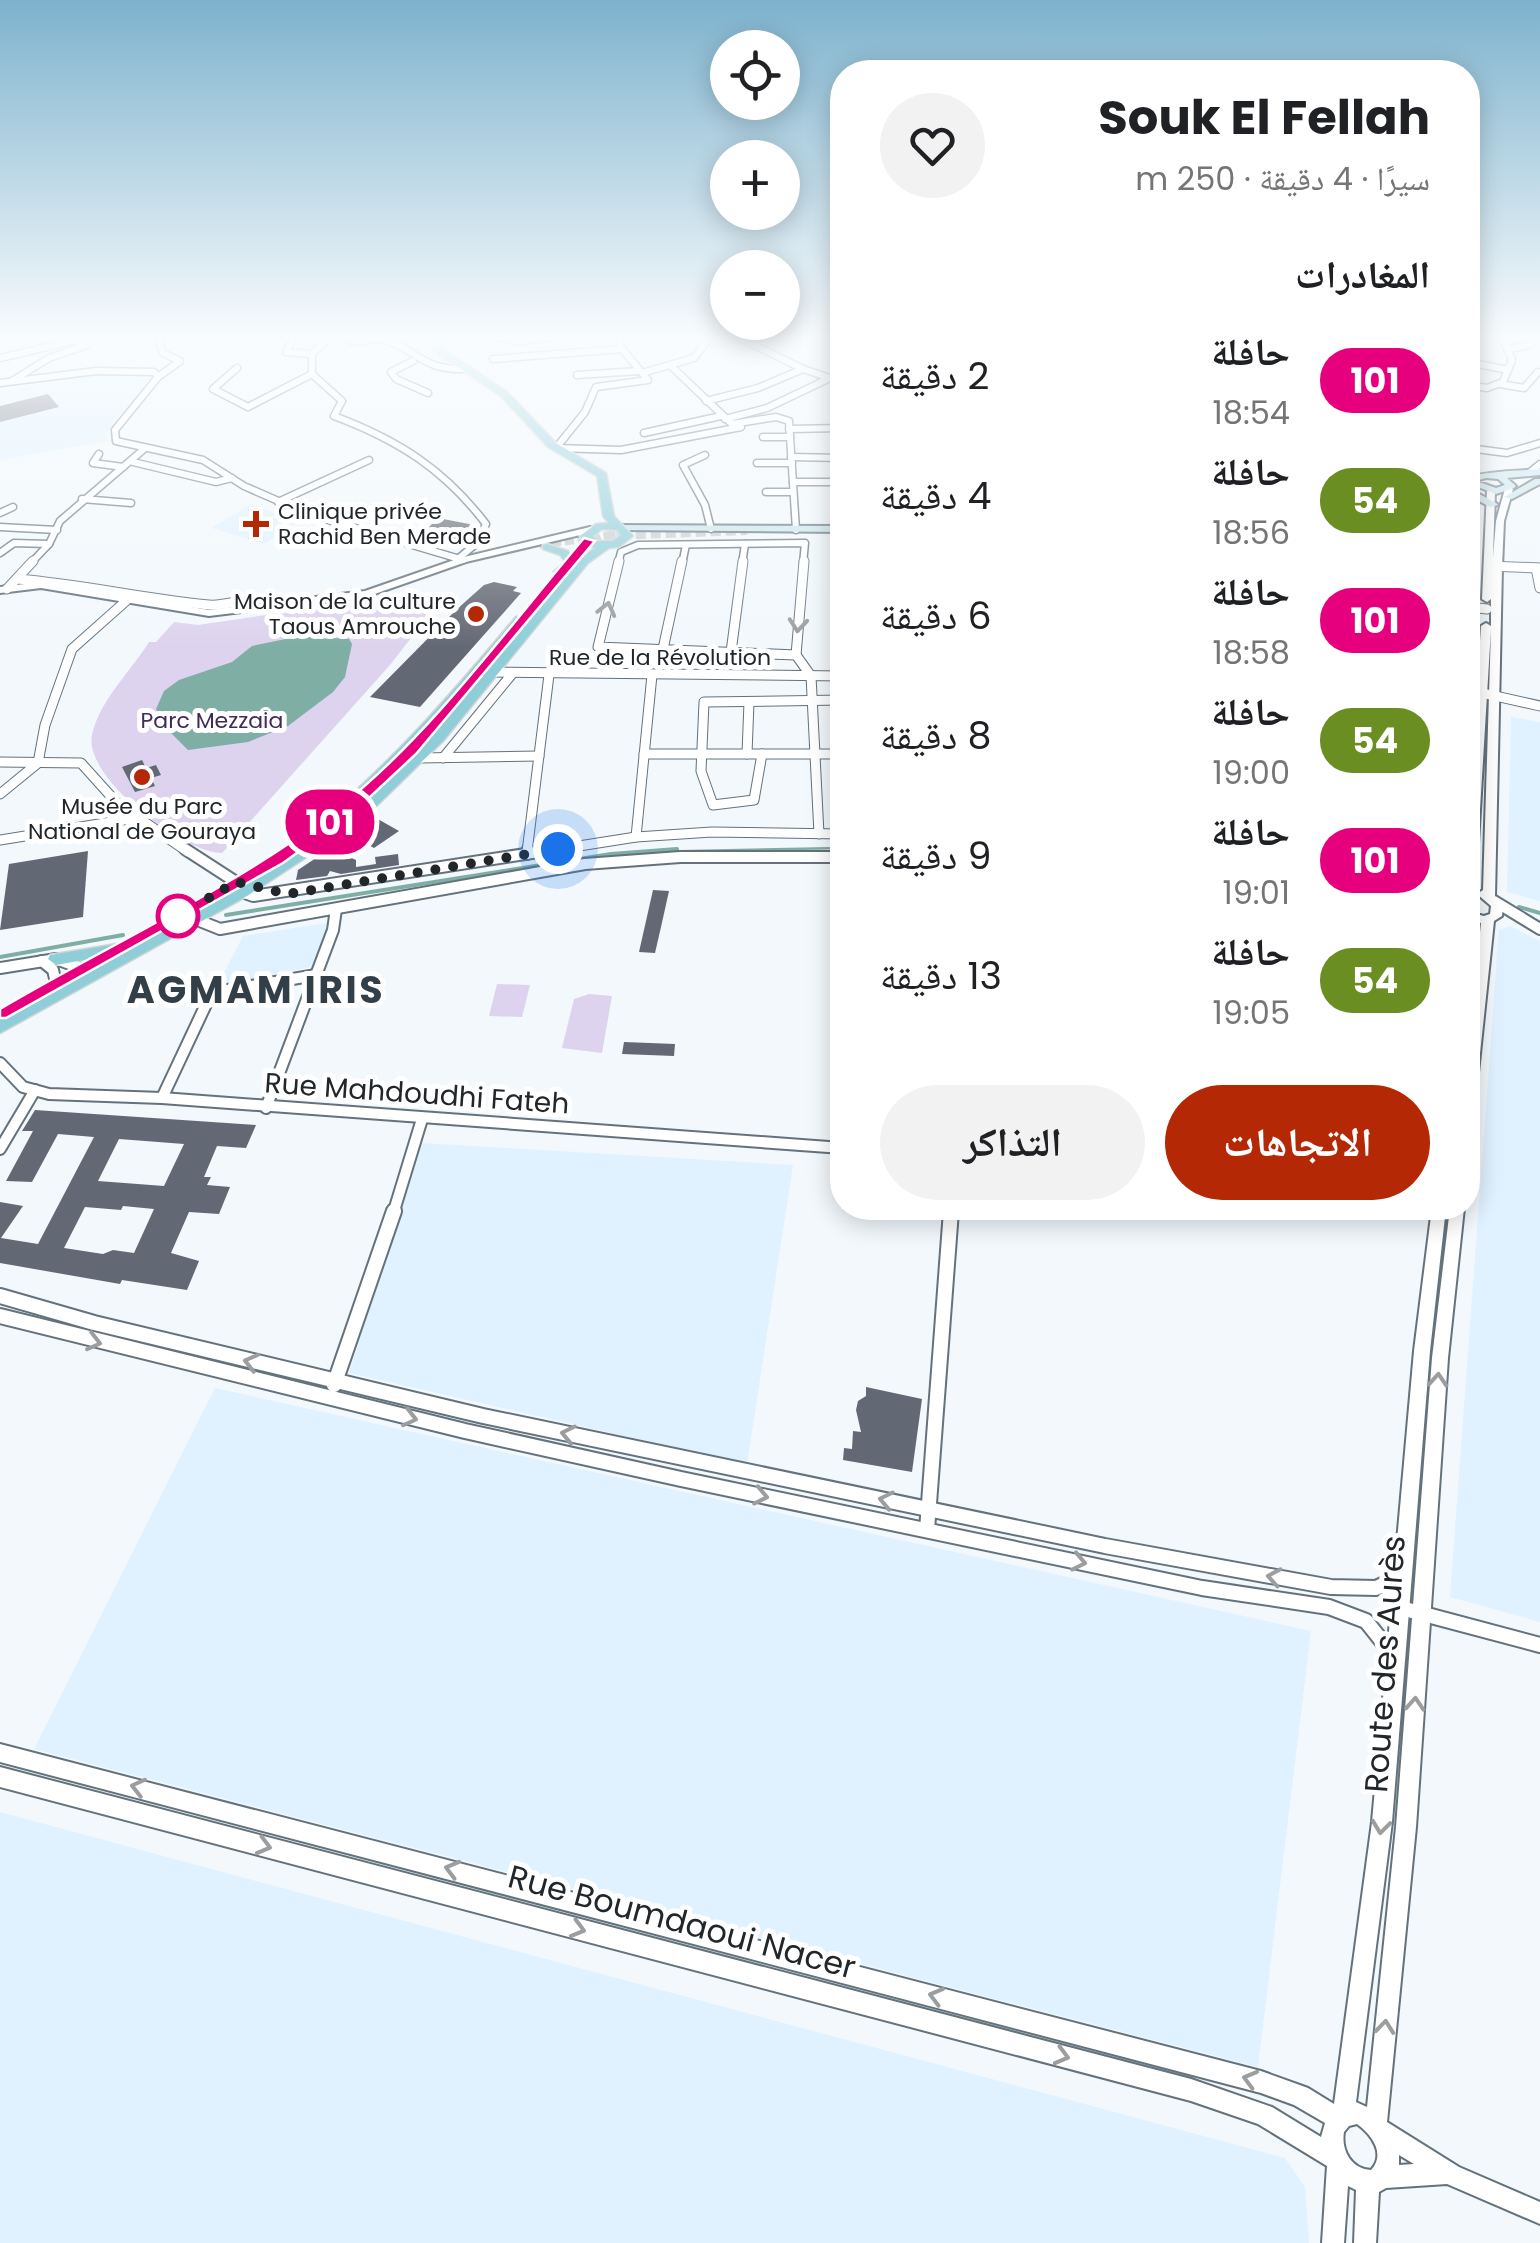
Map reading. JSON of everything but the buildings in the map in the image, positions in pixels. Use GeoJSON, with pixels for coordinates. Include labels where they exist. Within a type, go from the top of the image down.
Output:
{"type":"FeatureCollection","features":[{"type":"Feature","properties":{"kind":"main road"},"geometry":{"type":"LineString","coordinates":[[547,439],[602,475],[615,523],[628,534],[623,541]]}},
{"type":"Feature","properties":{"kind":"main road"},"geometry":{"type":"LineString","coordinates":[[1480,476],[1537,477]]}},
{"type":"Feature","properties":{"kind":"main road"},"geometry":{"type":"LineString","coordinates":[[1496,476],[1509,491]]}},
{"type":"Feature","properties":{"kind":"main road"},"geometry":{"type":"LineString","coordinates":[[1480,490],[1509,491],[1537,477]]}},
{"type":"Feature","properties":{"kind":"main road"},"geometry":{"type":"LineString","coordinates":[[1480,486],[1488,490]]}},
{"type":"Feature","properties":{"kind":"main road"},"geometry":{"type":"LineString","coordinates":[[1480,498],[1492,506]]}},
{"type":"Feature","properties":{"kind":"main road"},"geometry":{"type":"LineString","coordinates":[[1,1024],[56,983],[82,975],[195,918],[355,819],[420,758],[592,535],[615,523],[802,536]]}},
{"type":"Feature","properties":{"kind":"main road"},"geometry":{"type":"LineString","coordinates":[[1,1024],[117,950],[244,886],[376,784],[486,671],[584,561],[605,546],[623,541],[830,533]]}},
{"type":"Feature","properties":{"kind":"main road"},"geometry":{"type":"LineString","coordinates":[[592,535],[605,546]]}},
{"type":"Feature","properties":{"kind":"main road"},"geometry":{"type":"LineString","coordinates":[[547,547],[564,553],[569,560]]}},
{"type":"Feature","properties":{"kind":"main road"},"geometry":{"type":"LineString","coordinates":[[49,960],[117,950]]}},
{"type":"Feature","properties":{"kind":"street"},"geometry":{"type":"LineString","coordinates":[[114,439],[144,449],[203,460],[278,502],[461,559]]}},
{"type":"Feature","properties":{"kind":"street"},"geometry":{"type":"LineString","coordinates":[[387,439],[414,450],[461,489],[486,524],[477,543],[461,559]]}},
{"type":"Feature","properties":{"kind":"street"},"geometry":{"type":"LineString","coordinates":[[556,448],[564,439]]}},
{"type":"Feature","properties":{"kind":"street"},"geometry":{"type":"LineString","coordinates":[[556,448],[621,450],[680,439]]}},
{"type":"Feature","properties":{"kind":"street"},"geometry":{"type":"LineString","coordinates":[[789,439],[802,536],[796,655],[811,676],[819,834]]}},
{"type":"Feature","properties":{"kind":"street"},"geometry":{"type":"LineString","coordinates":[[1480,450],[1507,453],[1540,443]]}},
{"type":"Feature","properties":{"kind":"street"},"geometry":{"type":"LineString","coordinates":[[2,592],[49,544],[60,522],[82,499],[133,462],[144,449]]}},
{"type":"Feature","properties":{"kind":"street"},"geometry":{"type":"LineString","coordinates":[[100,454],[93,463],[124,467]]}},
{"type":"Feature","properties":{"kind":"street"},"geometry":{"type":"LineString","coordinates":[[706,455],[683,465],[705,506],[711,529]]}},
{"type":"Feature","properties":{"kind":"street"},"geometry":{"type":"LineString","coordinates":[[757,463],[830,458]]}},
{"type":"Feature","properties":{"kind":"street"},"geometry":{"type":"LineString","coordinates":[[278,502],[369,460]]}},
{"type":"Feature","properties":{"kind":"street"},"geometry":{"type":"LineString","coordinates":[[133,462],[216,482],[232,478]]}},
{"type":"Feature","properties":{"kind":"street"},"geometry":{"type":"LineString","coordinates":[[1537,477],[1540,464]]}},
{"type":"Feature","properties":{"kind":"street"},"geometry":{"type":"LineString","coordinates":[[766,492],[830,482]]}},
{"type":"Feature","properties":{"kind":"street"},"geometry":{"type":"LineString","coordinates":[[1480,1002],[1490,919],[1498,912],[1491,899],[1488,697],[1492,506],[1488,490]]}},
{"type":"Feature","properties":{"kind":"street"},"geometry":{"type":"LineString","coordinates":[[1480,775],[1488,697],[1483,677],[1487,609],[1500,521],[1509,491]]}},
{"type":"Feature","properties":{"kind":"street"},"geometry":{"type":"LineString","coordinates":[[82,499],[130,503]]}},
{"type":"Feature","properties":{"kind":"street"},"geometry":{"type":"LineString","coordinates":[[0,514],[13,508]]}},
{"type":"Feature","properties":{"kind":"street"},"geometry":{"type":"LineString","coordinates":[[0,527],[57,530]]}},
{"type":"Feature","properties":{"kind":"street"},"geometry":{"type":"LineString","coordinates":[[17,579],[83,584],[210,613],[366,594],[461,559],[592,535]]}},
{"type":"Feature","properties":{"kind":"street"},"geometry":{"type":"LineString","coordinates":[[2,592],[38,590],[210,613],[369,598],[472,563],[592,535]]}},
{"type":"Feature","properties":{"kind":"street"},"geometry":{"type":"LineString","coordinates":[[796,655],[598,647],[621,552],[638,545],[745,544],[802,536]]}},
{"type":"Feature","properties":{"kind":"street"},"geometry":{"type":"LineString","coordinates":[[0,553],[14,542],[49,544]]}},
{"type":"Feature","properties":{"kind":"street"},"geometry":{"type":"LineString","coordinates":[[663,650],[686,544]]}},
{"type":"Feature","properties":{"kind":"street"},"geometry":{"type":"LineString","coordinates":[[732,652],[745,544]]}},
{"type":"Feature","properties":{"kind":"street"},"geometry":{"type":"LineString","coordinates":[[1492,566],[1538,568],[1540,588]]}},
{"type":"Feature","properties":{"kind":"street"},"geometry":{"type":"LineString","coordinates":[[0,794],[38,763],[46,725],[72,649],[124,603]]}},
{"type":"Feature","properties":{"kind":"street"},"geometry":{"type":"LineString","coordinates":[[1480,608],[1487,609]]}},
{"type":"Feature","properties":{"kind":"street"},"geometry":{"type":"LineString","coordinates":[[1480,651],[1484,652]]}},
{"type":"Feature","properties":{"kind":"street","name":"Rue de la Révolution"},"geometry":{"type":"LineString","coordinates":[[486,671],[550,675],[830,676]]}},
{"type":"Feature","properties":{"kind":"street"},"geometry":{"type":"LineString","coordinates":[[443,758],[512,674]]}},
{"type":"Feature","properties":{"kind":"street"},"geometry":{"type":"LineString","coordinates":[[527,854],[550,675]]}},
{"type":"Feature","properties":{"kind":"street"},"geometry":{"type":"LineString","coordinates":[[636,837],[652,675]]}},
{"type":"Feature","properties":{"kind":"street"},"geometry":{"type":"LineString","coordinates":[[1488,697],[1540,706]]}},
{"type":"Feature","properties":{"kind":"street"},"geometry":{"type":"LineString","coordinates":[[762,754],[754,800],[713,805],[707,798],[700,754],[704,702],[830,700]]}},
{"type":"Feature","properties":{"kind":"street"},"geometry":{"type":"LineString","coordinates":[[747,754],[749,702]]}},
{"type":"Feature","properties":{"kind":"street"},"geometry":{"type":"LineString","coordinates":[[644,754],[830,754]]}},
{"type":"Feature","properties":{"kind":"street"},"geometry":{"type":"LineString","coordinates":[[420,758],[539,756]]}},
{"type":"Feature","properties":{"kind":"street"},"geometry":{"type":"LineString","coordinates":[[0,762],[80,763],[89,768],[116,803],[244,886],[253,896],[288,894],[636,837],[712,832],[830,834]]}},
{"type":"Feature","properties":{"kind":"street"},"geometry":{"type":"LineString","coordinates":[[0,840],[136,818]]}},
{"type":"Feature","properties":{"kind":"street"},"geometry":{"type":"LineString","coordinates":[[622,841],[625,860]]}},
{"type":"Feature","properties":{"kind":"street"},"geometry":{"type":"LineString","coordinates":[[195,918],[220,929],[520,874],[625,860],[830,857]]}},
{"type":"Feature","properties":{"kind":"street"},"geometry":{"type":"LineString","coordinates":[[1480,896],[1535,927]]}},
{"type":"Feature","properties":{"kind":"street"},"geometry":{"type":"LineString","coordinates":[[266,1108],[333,930],[336,909]]}},
{"type":"Feature","properties":{"kind":"street"},"geometry":{"type":"LineString","coordinates":[[1480,918],[1535,927]]}},
{"type":"Feature","properties":{"kind":"street"},"geometry":{"type":"LineString","coordinates":[[0,968],[49,960],[69,961],[82,975]]}},
{"type":"Feature","properties":{"kind":"street"},"geometry":{"type":"LineString","coordinates":[[49,960],[56,983]]}},
{"type":"Feature","properties":{"kind":"street"},"geometry":{"type":"LineString","coordinates":[[162,1098],[209,998],[216,992],[316,975]]}},
{"type":"Feature","properties":{"kind":"street"},"geometry":{"type":"LineString","coordinates":[[0,1063],[22,1087],[35,1090],[0,1150]]}},
{"type":"Feature","properties":{"kind":"street","name":"Rue Mahdoudhi Fateh"},"geometry":{"type":"LineString","coordinates":[[35,1090],[830,1147]]}},
{"type":"Feature","properties":{"kind":"street"},"geometry":{"type":"LineString","coordinates":[[328,1398],[376,1271],[422,1118]]}},
{"type":"Feature","properties":{"kind":"street"},"geometry":{"type":"LineString","coordinates":[[927,1530],[950,1220]]}},
{"type":"Feature","properties":{"kind":"street","name":"Route des Aurès"},"geometry":{"type":"LineString","coordinates":[[1341,2117],[1382,1822],[1404,1552],[1438,1220]]}},
{"type":"Feature","properties":{"kind":"street","name":"Route des Aurès"},"geometry":{"type":"LineString","coordinates":[[1378,2127],[1406,1827],[1440,1358],[1456,1220]]}},
{"type":"Feature","properties":{"kind":"street"},"geometry":{"type":"LineString","coordinates":[[0,1296],[336,1382],[930,1509],[1332,1588],[1368,1589],[1402,1576]]}},
{"type":"Feature","properties":{"kind":"street"},"geometry":{"type":"LineString","coordinates":[[0,1316],[328,1398],[730,1489],[1202,1588],[1329,1607],[1366,1621],[1398,1662]]}},
{"type":"Feature","properties":{"kind":"street"},"geometry":{"type":"LineString","coordinates":[[730,1489],[735,1468]]}},
{"type":"Feature","properties":{"kind":"street"},"geometry":{"type":"LineString","coordinates":[[1404,1552],[1425,1561]]}},
{"type":"Feature","properties":{"kind":"street"},"geometry":{"type":"LineString","coordinates":[[1329,1607],[1332,1588]]}},
{"type":"Feature","properties":{"kind":"street"},"geometry":{"type":"LineString","coordinates":[[1401,1608],[1540,1646]]}},
{"type":"Feature","properties":{"kind":"street","name":"Rue Boumdaoui Nacer"},"geometry":{"type":"LineString","coordinates":[[0,1752],[1261,2082],[1341,2117]]}},
{"type":"Feature","properties":{"kind":"street","name":"Rue Boumdaoui Nacer"},"geometry":{"type":"LineString","coordinates":[[0,1777],[1191,2090],[1264,2115],[1337,2161]]}},
{"type":"Feature","properties":{"kind":"street"},"geometry":{"type":"LineString","coordinates":[[1333,2243],[1337,2161],[1332,2136],[1341,2117],[1363,2115],[1451,2175],[1540,2213]]}},
{"type":"Feature","properties":{"kind":"street"},"geometry":{"type":"LineString","coordinates":[[1365,2243],[1376,2180],[1389,2150],[1378,2127]]}},
{"type":"Feature","properties":{"kind":"street"},"geometry":{"type":"LineString","coordinates":[[1337,2161],[1352,2178],[1376,2180],[1416,2173],[1451,2175]]}},
{"type":"Feature","properties":{"kind":"shaded area"},"geometry":{"type":"Polygon","coordinates":[[[0,439],[109,441],[0,460],[0,439]]]}},
{"type":"Feature","properties":{"kind":"shaded area","name":"Clinique privée Rachid Ben Merade"},"geometry":{"type":"Polygon","coordinates":[[[249,505],[301,520],[264,544],[212,528],[249,505]]]}},
{"type":"Feature","properties":{"kind":"shaded area"},"geometry":{"type":"Polygon","coordinates":[[[300,636],[349,639],[352,644],[345,677],[333,692],[288,726],[248,742],[188,750],[167,729],[156,709],[164,691],[179,680],[232,662],[252,646],[300,636]]]}},
{"type":"Feature","properties":{"kind":"shaded area"},"geometry":{"type":"Polygon","coordinates":[[[1511,717],[1540,722],[1540,901],[1507,892],[1511,717]]]}},
{"type":"Feature","properties":{"kind":"shaded area"},"geometry":{"type":"Polygon","coordinates":[[[333,922],[317,966],[217,986],[243,936],[333,922]]]}},
{"type":"Feature","properties":{"kind":"shaded area"},"geometry":{"type":"Polygon","coordinates":[[[1510,926],[1540,941],[1540,1622],[1450,1597],[1499,930],[1510,926]]]}},
{"type":"Feature","properties":{"kind":"shaded area"},"geometry":{"type":"Polygon","coordinates":[[[422,1143],[793,1165],[747,1464],[349,1373],[422,1143]]]}},
{"type":"Feature","properties":{"kind":"shaded area"},"geometry":{"type":"Polygon","coordinates":[[[215,1388],[1311,1631],[1258,2067],[34,1749],[215,1388]]]}},
{"type":"Feature","properties":{"kind":"shaded area"},"geometry":{"type":"Polygon","coordinates":[[[0,1812],[1285,2158],[1305,2187],[1309,2243],[0,2243],[0,1812]]]}},
{"type":"Feature","properties":{"kind":"green space","name":"Parc Mezzaia"},"geometry":{"type":"Polygon","coordinates":[[[394,596],[432,611],[390,665],[222,853],[184,841],[162,827],[139,810],[103,772],[93,752],[92,735],[101,710],[149,642],[156,642],[174,622],[198,625],[394,596]]]}},
{"type":"Feature","properties":{"kind":"green space"},"geometry":{"type":"Polygon","coordinates":[[[497,984],[530,985],[522,1017],[489,1016],[497,984]]]}},
{"type":"Feature","properties":{"kind":"green space"},"geometry":{"type":"Polygon","coordinates":[[[589,994],[612,996],[602,1053],[562,1048],[574,999],[589,994]]]}},
{"type":"Feature","properties":{"kind":"waterway"},"geometry":{"type":"LineString","coordinates":[[644,852],[830,848]]}},
{"type":"Feature","properties":{"kind":"waterway"},"geometry":{"type":"LineString","coordinates":[[226,915],[611,854],[677,849]]}},
{"type":"Feature","properties":{"kind":"waterway"},"geometry":{"type":"LineString","coordinates":[[1519,907],[1540,913]]}},
{"type":"Feature","properties":{"kind":"waterway"},"geometry":{"type":"LineString","coordinates":[[0,957],[123,935]]}},
{"type":"Feature","properties":{"kind":"tunnel"},"geometry":{"type":"LineString","coordinates":[[570,564],[598,541],[614,535],[747,530]]}},
{"type":"Feature","properties":{"kind":"tunnel"},"geometry":{"type":"LineString","coordinates":[[539,544],[623,534]]}},
{"type":"Feature","properties":{"kind":"tunnel"},"geometry":{"type":"LineString","coordinates":[[556,576],[573,561]]}},
{"type":"Feature","properties":{"kind":"bus line","name":"101"},"geometry":{"type":"LineString","coordinates":[[0,1014],[277,859],[350,807],[410,750],[589,541]]}},
{"type":"Feature","properties":{"kind":"place","name":"Clinique privée Rachid Ben Merade"},"geometry":{"type":"Point","coordinates":[256,524]}},
{"type":"Feature","properties":{"kind":"place","name":"Maison de la culture Taous Amrouche"},"geometry":{"type":"Point","coordinates":[476,614]}},
{"type":"Feature","properties":{"kind":"place","name":"Musée du Parc National de Gouraya"},"geometry":{"type":"Point","coordinates":[142,777]}},
{"type":"Feature","properties":{"kind":"district","name":"AGMAM IRIS"},"geometry":{"type":"Point","coordinates":[256,990]}},
{"type":"Feature","properties":{"kind":"route"},"geometry":{"type":"LineString","coordinates":[[178,916],[236,882],[288,894],[558,849]]}}]}
